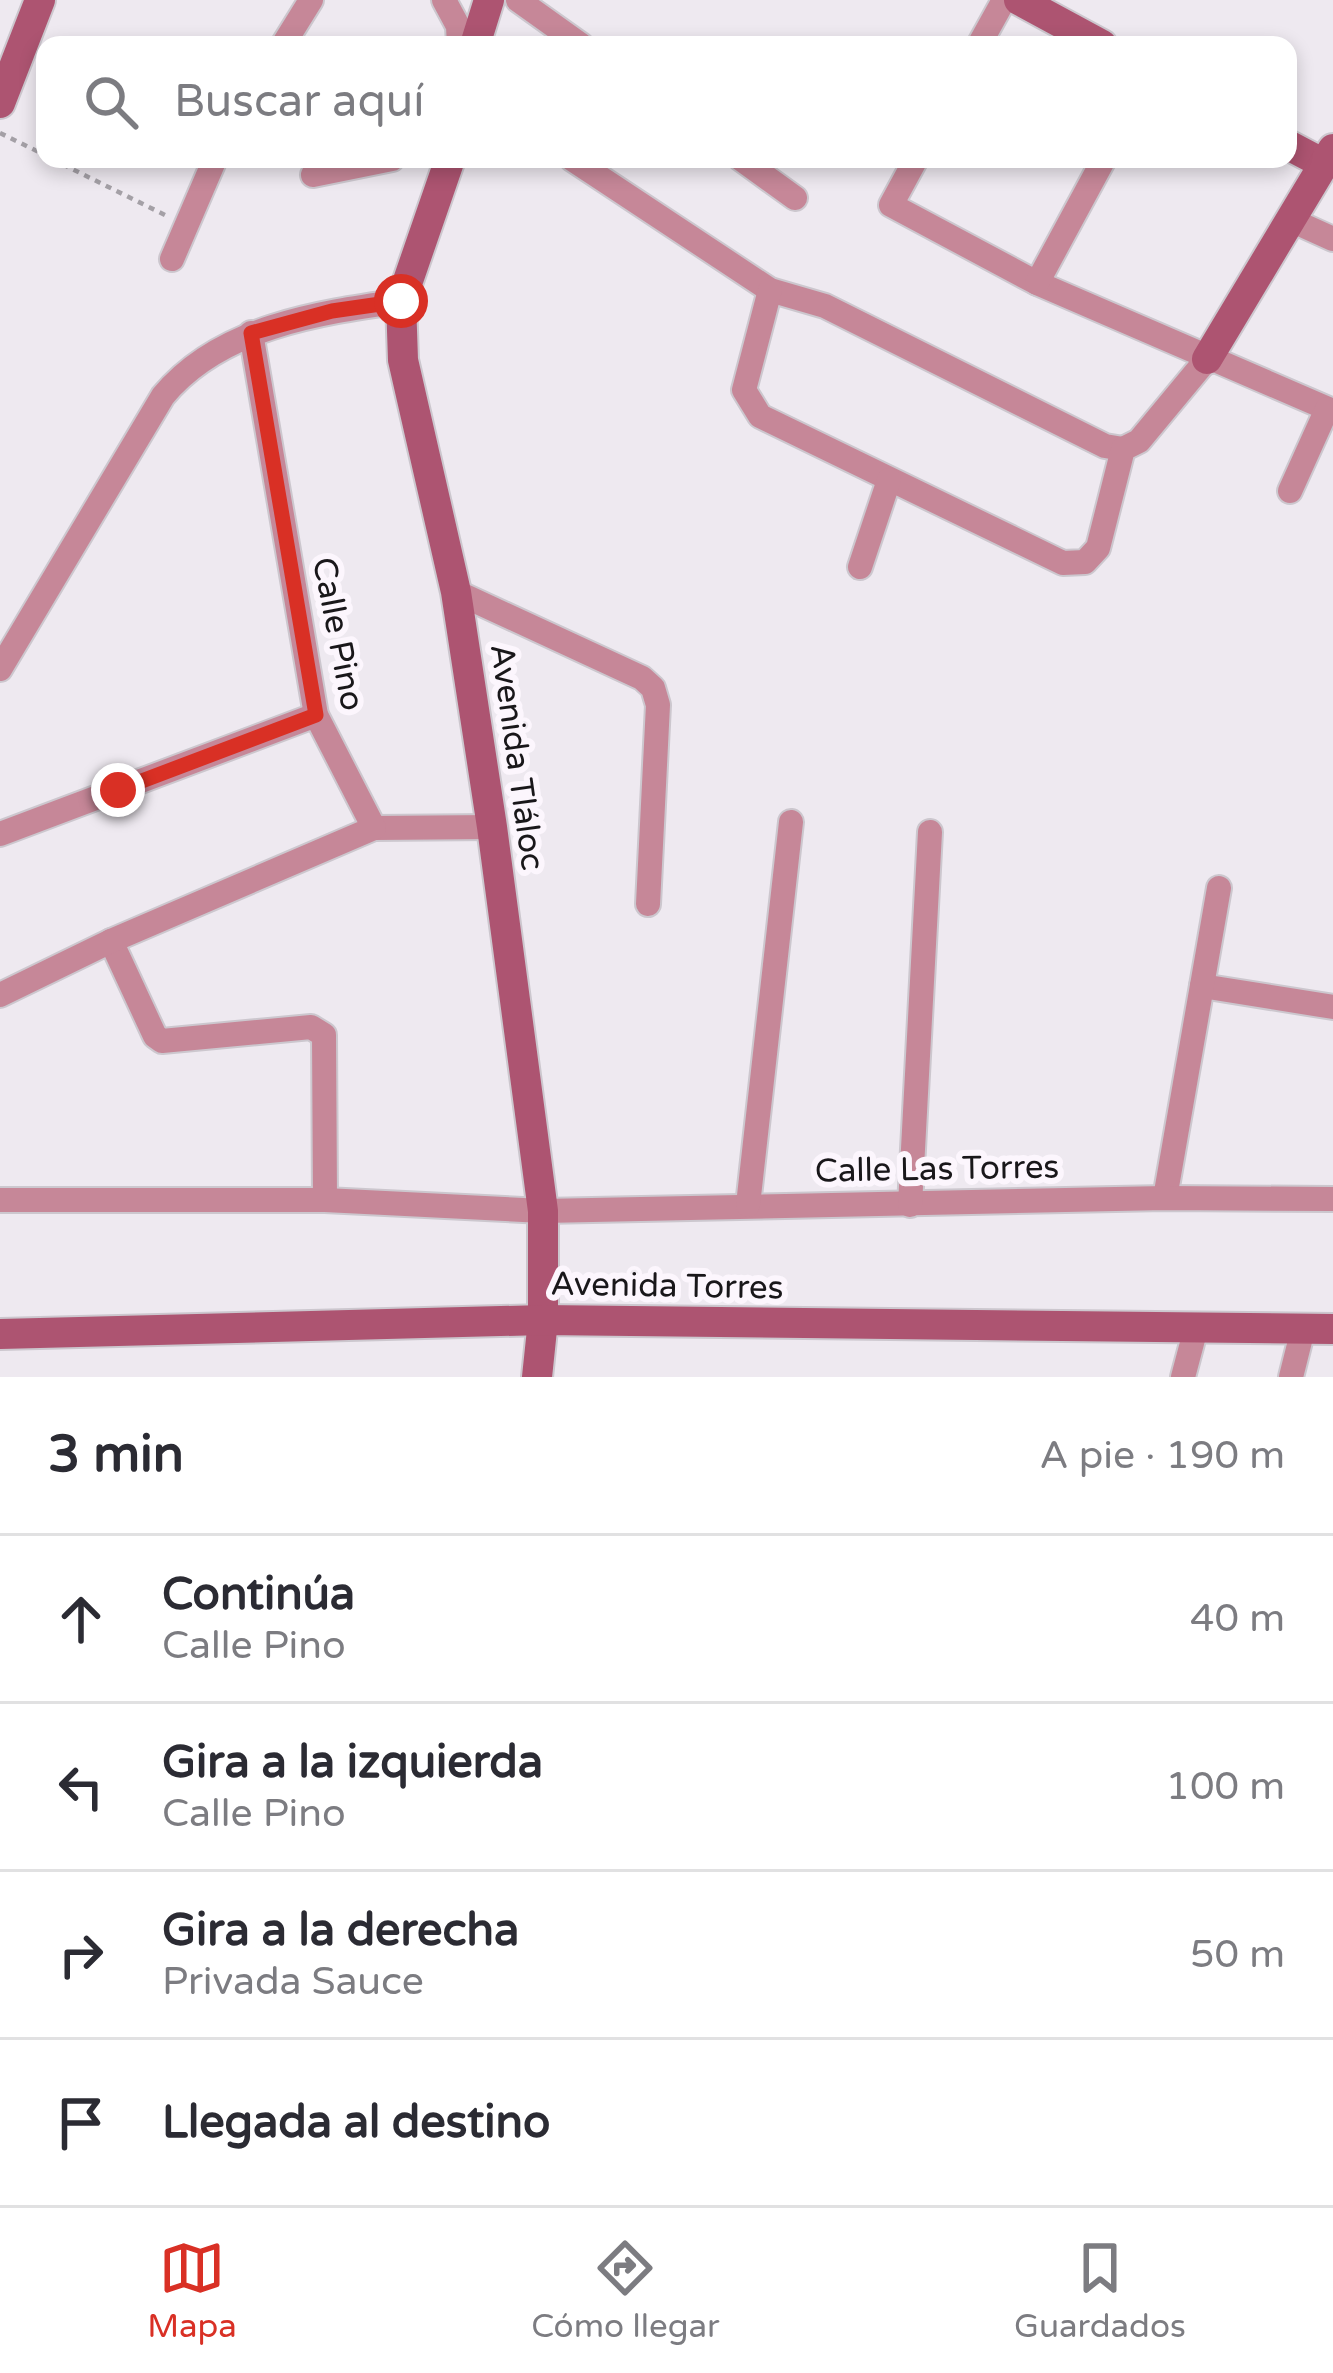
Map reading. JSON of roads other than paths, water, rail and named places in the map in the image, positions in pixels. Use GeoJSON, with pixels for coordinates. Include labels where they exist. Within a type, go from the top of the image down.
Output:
{"type":"FeatureCollection","features":[{"type":"Feature","properties":{"kind":"main road"},"geometry":{"type":"LineString","coordinates":[[0,103],[40,0]]}},
{"type":"Feature","properties":{"kind":"main road"},"geometry":{"type":"LineString","coordinates":[[478,36],[489,0]]}},
{"type":"Feature","properties":{"kind":"main road"},"geometry":{"type":"LineString","coordinates":[[1018,0],[1085,36]]}},
{"type":"Feature","properties":{"kind":"main road"},"geometry":{"type":"LineString","coordinates":[[1207,359],[1328,157],[1297,148]]}},
{"type":"Feature","properties":{"kind":"main road","name":"Avenida Tláloc"},"geometry":{"type":"LineString","coordinates":[[447,168],[401,301],[403,360],[456,592],[543,1211],[543,1320],[537,1377]]}},
{"type":"Feature","properties":{"kind":"main road","name":"Avenida Torres"},"geometry":{"type":"LineString","coordinates":[[0,1334],[543,1320],[1318,1329]]}},
{"type":"Feature","properties":{"kind":"street"},"geometry":{"type":"LineString","coordinates":[[289,36],[311,0]]}},
{"type":"Feature","properties":{"kind":"street"},"geometry":{"type":"LineString","coordinates":[[444,0],[459,36]]}},
{"type":"Feature","properties":{"kind":"street"},"geometry":{"type":"LineString","coordinates":[[518,0],[568,36]]}},
{"type":"Feature","properties":{"kind":"street"},"geometry":{"type":"LineString","coordinates":[[984,36],[1004,0]]}},
{"type":"Feature","properties":{"kind":"street"},"geometry":{"type":"LineString","coordinates":[[172,259],[211,168]]}},
{"type":"Feature","properties":{"kind":"street"},"geometry":{"type":"LineString","coordinates":[[313,175],[348,168]]}},
{"type":"Feature","properties":{"kind":"street"},"geometry":{"type":"LineString","coordinates":[[586,168],[770,290],[825,306],[1105,446],[1124,449],[1139,441],[1207,359]]}},
{"type":"Feature","properties":{"kind":"street"},"geometry":{"type":"LineString","coordinates":[[753,168],[795,198]]}},
{"type":"Feature","properties":{"kind":"street"},"geometry":{"type":"LineString","coordinates":[[911,168],[891,205],[1037,283],[1330,410],[1290,491]]}},
{"type":"Feature","properties":{"kind":"street"},"geometry":{"type":"LineString","coordinates":[[1037,283],[1099,168]]}},
{"type":"Feature","properties":{"kind":"street"},"geometry":{"type":"LineString","coordinates":[[1291,220],[1333,239]]}},
{"type":"Feature","properties":{"kind":"street"},"geometry":{"type":"LineString","coordinates":[[770,290],[744,390],[760,416],[1063,563],[1085,562],[1098,548],[1124,449]]}},
{"type":"Feature","properties":{"kind":"street"},"geometry":{"type":"LineString","coordinates":[[0,669],[180,375],[251,333],[332,311],[401,301]]}},
{"type":"Feature","properties":{"kind":"street","name":"Calle Pino"},"geometry":{"type":"LineString","coordinates":[[251,333],[316,715],[374,827]]}},
{"type":"Feature","properties":{"kind":"street"},"geometry":{"type":"LineString","coordinates":[[860,567],[889,480]]}},
{"type":"Feature","properties":{"kind":"street"},"geometry":{"type":"LineString","coordinates":[[456,592],[642,678],[653,688],[658,705],[648,904]]}},
{"type":"Feature","properties":{"kind":"street"},"geometry":{"type":"LineString","coordinates":[[0,834],[316,715]]}},
{"type":"Feature","properties":{"kind":"street"},"geometry":{"type":"LineString","coordinates":[[748,1205],[790,823]]}},
{"type":"Feature","properties":{"kind":"street"},"geometry":{"type":"LineString","coordinates":[[0,995],[111,941],[374,827],[492,827]]}},
{"type":"Feature","properties":{"kind":"street"},"geometry":{"type":"LineString","coordinates":[[910,1205],[930,832]]}},
{"type":"Feature","properties":{"kind":"street"},"geometry":{"type":"LineString","coordinates":[[1165,1198],[1219,889]]}},
{"type":"Feature","properties":{"kind":"street"},"geometry":{"type":"LineString","coordinates":[[111,941],[155,1036],[162,1041],[319,1029],[324,1035],[325,1200]]}},
{"type":"Feature","properties":{"kind":"street"},"geometry":{"type":"LineString","coordinates":[[1202,986],[1333,1007]]}},
{"type":"Feature","properties":{"kind":"street","name":"Calle Las Torres"},"geometry":{"type":"LineString","coordinates":[[0,1199],[325,1200],[543,1211],[1333,1199]]}},
{"type":"Feature","properties":{"kind":"street"},"geometry":{"type":"LineString","coordinates":[[1183,1377],[1196,1328]]}},
{"type":"Feature","properties":{"kind":"street"},"geometry":{"type":"LineString","coordinates":[[1291,1377],[1318,1329]]}}]}
